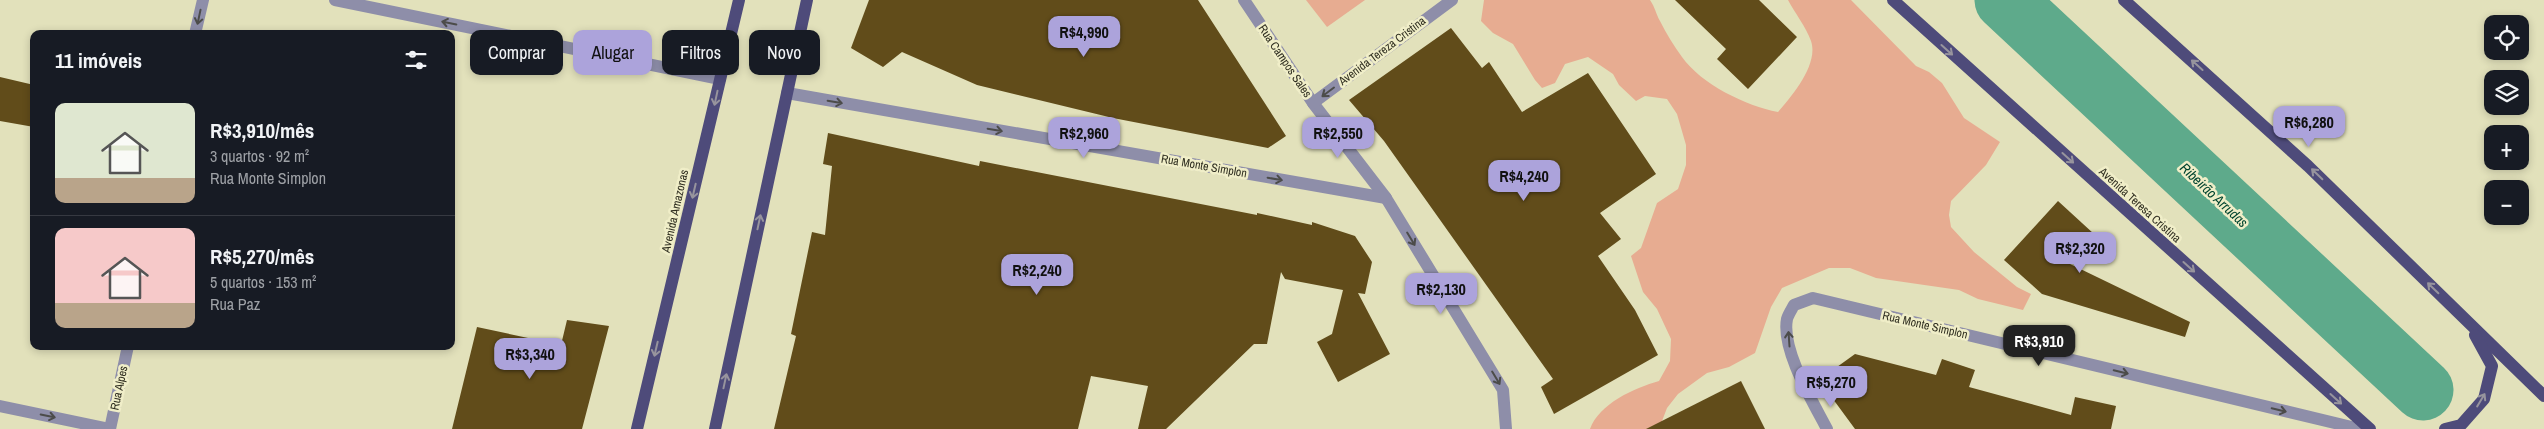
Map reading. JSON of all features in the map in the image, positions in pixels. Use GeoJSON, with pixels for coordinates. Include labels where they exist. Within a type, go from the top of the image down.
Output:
{"type":"FeatureCollection","features":[{"type":"Feature","properties":{"kind":"main road","name":"Avenida Amazonas"},"geometry":{"type":"LineString","coordinates":[[638,429],[739,0]]}},
{"type":"Feature","properties":{"kind":"main road"},"geometry":{"type":"LineString","coordinates":[[715,429],[807,0]]}},
{"type":"Feature","properties":{"kind":"main road","name":"Avenida Teresa Cristina"},"geometry":{"type":"LineString","coordinates":[[1893,0],[2370,429]]}},
{"type":"Feature","properties":{"kind":"main road"},"geometry":{"type":"LineString","coordinates":[[2124,0],[2308,166],[2544,396]]}},
{"type":"Feature","properties":{"kind":"main road"},"geometry":{"type":"LineString","coordinates":[[2445,429],[2461,425],[2484,399],[2492,366],[2468,322]]}},
{"type":"Feature","properties":{"kind":"street"},"geometry":{"type":"LineString","coordinates":[[196,30],[203,0]]}},
{"type":"Feature","properties":{"kind":"street"},"geometry":{"type":"LineString","coordinates":[[335,0],[720,78]]}},
{"type":"Feature","properties":{"kind":"street","name":"Rua Campos Sales"},"geometry":{"type":"LineString","coordinates":[[1244,0],[1313,103],[1386,198],[1503,390],[1506,429]]}},
{"type":"Feature","properties":{"kind":"street","name":"Avenida Tereza Cristina"},"geometry":{"type":"LineString","coordinates":[[1313,103],[1452,0]]}},
{"type":"Feature","properties":{"kind":"street","name":"Rua Monte Simplon"},"geometry":{"type":"LineString","coordinates":[[786,93],[1386,198]]}},
{"type":"Feature","properties":{"kind":"street","name":"Rua Monte Simplon"},"geometry":{"type":"LineString","coordinates":[[1827,429],[1812,400],[1789,346],[1787,319],[1794,305],[1813,298],[2360,429]]}},
{"type":"Feature","properties":{"kind":"street","name":"Rua Alpes"},"geometry":{"type":"LineString","coordinates":[[110,429],[127,350]]}},
{"type":"Feature","properties":{"kind":"street"},"geometry":{"type":"LineString","coordinates":[[0,406],[110,429]]}},
{"type":"Feature","properties":{"kind":"shaded area"},"geometry":{"type":"Polygon","coordinates":[[[1306,0],[1365,0],[1327,27],[1306,0]]]}},
{"type":"Feature","properties":{"kind":"shaded area"},"geometry":{"type":"Polygon","coordinates":[[[1484,0],[1650,0],[1662,26],[1690,67],[1712,85],[1725,92],[1752,105],[1778,112],[1803,79],[1811,60],[1812,50],[1809,36],[1788,0],[1851,0],[1916,66],[1929,72],[1942,83],[1964,118],[2000,142],[1986,165],[1951,201],[1949,215],[1951,227],[1974,252],[2017,287],[2031,294],[2023,310],[1978,299],[1959,290],[1876,278],[1850,268],[1829,268],[1782,288],[1771,307],[1755,353],[1729,367],[1707,373],[1678,394],[1667,408],[1662,421],[1668,429],[1590,429],[1601,412],[1619,398],[1659,381],[1670,361],[1671,339],[1657,309],[1643,292],[1631,256],[1641,248],[1657,203],[1678,189],[1686,165],[1686,145],[1677,114],[1667,99],[1645,96],[1636,101],[1619,85],[1613,74],[1588,57],[1565,64],[1555,83],[1542,88],[1513,44],[1493,33],[1481,21],[1484,0]]]}},
{"type":"Feature","properties":{"kind":"building"},"geometry":{"type":"Polygon","coordinates":[[[869,0],[1198,0],[1286,136],[1268,148],[1113,118],[977,85],[902,52],[883,67],[851,48],[869,0]]]}},
{"type":"Feature","properties":{"kind":"building"},"geometry":{"type":"Polygon","coordinates":[[[1675,0],[1759,0],[1797,37],[1748,89],[1717,59],[1726,49],[1675,0]]]}},
{"type":"Feature","properties":{"kind":"building"},"geometry":{"type":"Polygon","coordinates":[[[1451,28],[1482,68],[1489,62],[1522,112],[1588,73],[1656,174],[1600,213],[1621,239],[1598,256],[1635,310],[1658,355],[1554,414],[1541,387],[1553,379],[1384,141],[1349,100],[1451,28]]]}},
{"type":"Feature","properties":{"kind":"building"},"geometry":{"type":"Polygon","coordinates":[[[0,77],[30,84],[30,126],[0,121],[0,77]]]}},
{"type":"Feature","properties":{"kind":"building"},"geometry":{"type":"Polygon","coordinates":[[[828,133],[979,166],[980,161],[1257,215],[1257,213],[1312,225],[1312,222],[1355,236],[1372,262],[1365,294],[1358,293],[1390,354],[1338,382],[1317,342],[1332,334],[1343,290],[1285,279],[1281,272],[1267,344],[1254,344],[1166,429],[1138,429],[1148,386],[1091,376],[1078,429],[774,429],[796,336],[791,334],[812,232],[825,235],[832,166],[823,164],[828,133]]]}},
{"type":"Feature","properties":{"kind":"building"},"geometry":{"type":"Polygon","coordinates":[[[2058,201],[2094,234],[2068,263],[2190,322],[2185,337],[2042,294],[2004,260],[2058,201]]]}},
{"type":"Feature","properties":{"kind":"building"},"geometry":{"type":"Polygon","coordinates":[[[567,320],[609,326],[582,429],[452,429],[477,327],[561,345],[567,320]]]}},
{"type":"Feature","properties":{"kind":"building"},"geometry":{"type":"Polygon","coordinates":[[[1855,354],[1936,375],[1942,359],[1975,370],[1969,387],[2071,415],[2075,397],[2116,406],[2111,429],[1855,429],[1819,380],[1855,354]]]}},
{"type":"Feature","properties":{"kind":"building"},"geometry":{"type":"Polygon","coordinates":[[[1741,381],[1765,429],[1646,429],[1741,381]]]}},
{"type":"Feature","properties":{"kind":"waterway","name":"Ribeirão Arrudas"},"geometry":{"type":"LineString","coordinates":[[2005,0],[2423,390]]}}]}
